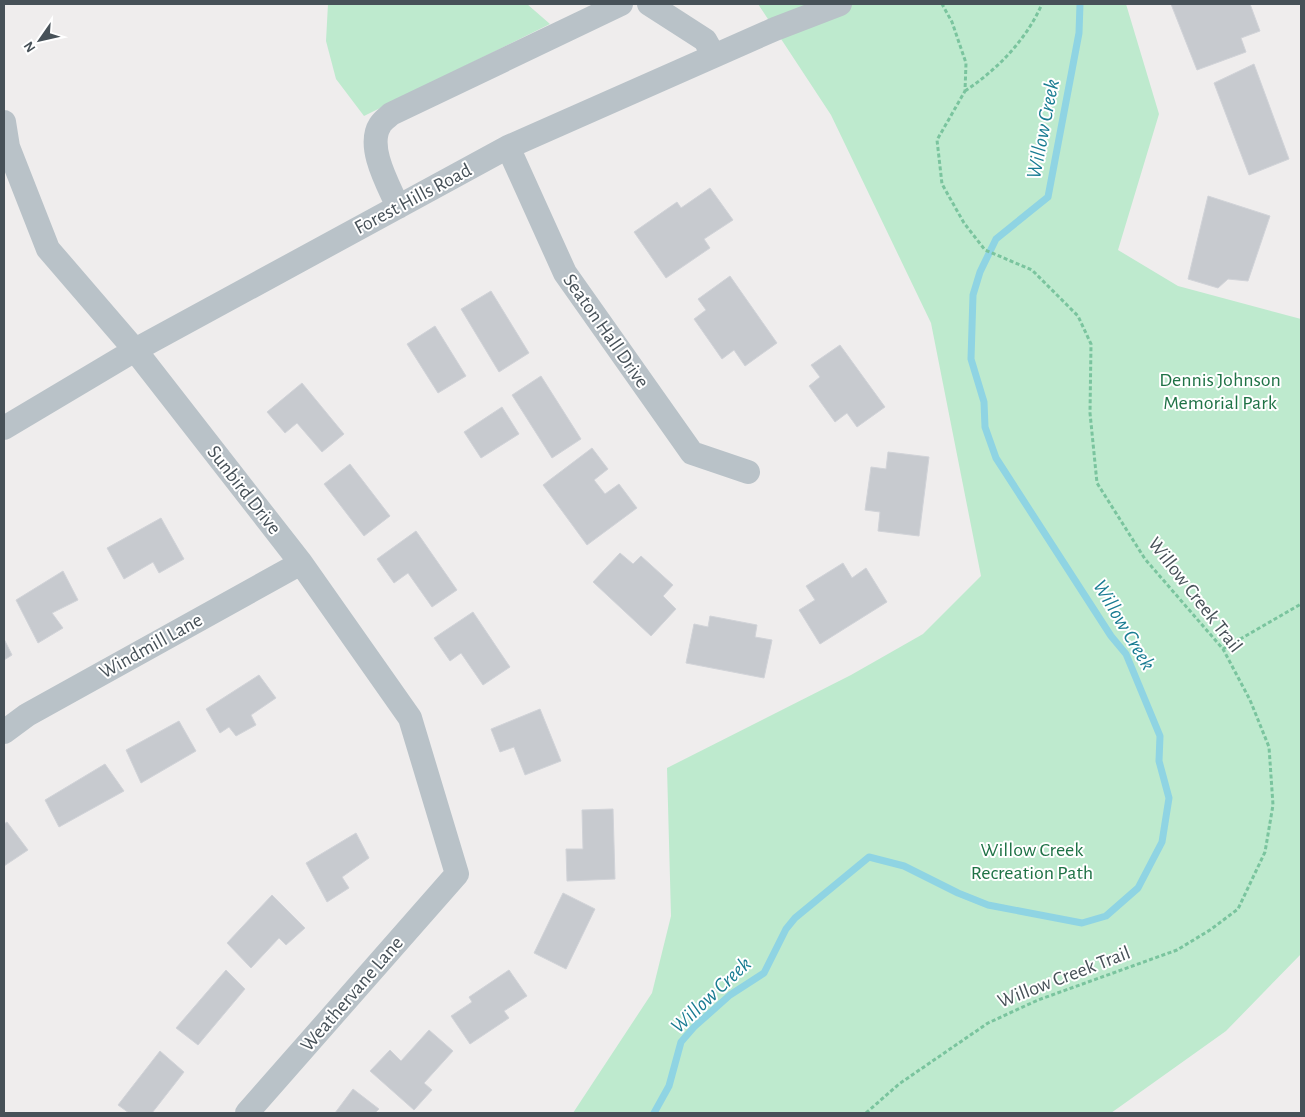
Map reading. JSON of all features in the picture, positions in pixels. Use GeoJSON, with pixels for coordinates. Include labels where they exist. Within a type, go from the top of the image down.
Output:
{"type":"FeatureCollection","features":[{"type":"Feature","properties":{"kind":"street"},"geometry":{"type":"LineString","coordinates":[[398,207],[379,163],[375,146],[379,125],[391,114],[621,4]]}},
{"type":"Feature","properties":{"kind":"street"},"geometry":{"type":"LineString","coordinates":[[649,4],[706,40],[714,56]]}},
{"type":"Feature","properties":{"kind":"street","name":"Forest Hills Road"},"geometry":{"type":"LineString","coordinates":[[4,428],[135,350],[508,147],[714,56],[840,4]]}},
{"type":"Feature","properties":{"kind":"street","name":"Sunbird Drive"},"geometry":{"type":"LineString","coordinates":[[4,122],[6,148],[48,249],[135,350],[301,563],[410,718],[458,874]]}},
{"type":"Feature","properties":{"kind":"street","name":"Seaton Hall Drive"},"geometry":{"type":"LineString","coordinates":[[508,147],[565,273],[692,453],[748,472]]}},
{"type":"Feature","properties":{"kind":"street","name":"Windmill Lane"},"geometry":{"type":"LineString","coordinates":[[4,732],[27,714],[301,563]]}},
{"type":"Feature","properties":{"kind":"street","name":"Weathervane Lane"},"geometry":{"type":"LineString","coordinates":[[247,1113],[458,874]]}},
{"type":"Feature","properties":{"kind":"path","name":"Willow Creek Trail"},"geometry":{"type":"LineString","coordinates":[[942,4],[952,22],[966,63],[965,91]]}},
{"type":"Feature","properties":{"kind":"path","name":"Willow Creek Trail"},"geometry":{"type":"LineString","coordinates":[[866,1113],[899,1084],[988,1023],[1038,1000],[1177,950],[1210,930],[1238,909],[1265,852],[1273,805],[1269,747],[1250,700],[1223,649],[1145,559],[1097,483],[1090,413],[1091,344],[1078,316],[1032,270],[985,250],[964,223],[942,184],[937,140],[965,91],[985,78],[1025,36],[1042,4]]}},
{"type":"Feature","properties":{"kind":"path"},"geometry":{"type":"LineString","coordinates":[[1223,649],[1301,604]]}},
{"type":"Feature","properties":{"kind":"green space"},"geometry":{"type":"Polygon","coordinates":[[[328,4],[527,4],[550,24],[364,116],[336,79],[326,41],[328,4]]]}},
{"type":"Feature","properties":{"kind":"green space","name":"Willow Creek Recreation Path"},"geometry":{"type":"Polygon","coordinates":[[[758,4],[1126,4],[1159,114],[1118,250],[1178,286],[1301,319],[1301,954],[1226,1031],[1111,1113],[573,1113],[652,993],[671,916],[667,768],[851,675],[923,634],[981,576],[931,323],[831,115],[758,4]]]}},
{"type":"Feature","properties":{"kind":"building"},"geometry":{"type":"Polygon","coordinates":[[[1171,4],[1250,4],[1260,31],[1241,38],[1246,52],[1197,70],[1171,4]]]}},
{"type":"Feature","properties":{"kind":"building"},"geometry":{"type":"Polygon","coordinates":[[[1254,64],[1289,159],[1249,175],[1214,83],[1254,64]]]}},
{"type":"Feature","properties":{"kind":"building"},"geometry":{"type":"Polygon","coordinates":[[[710,188],[733,220],[704,239],[710,248],[666,278],[634,232],[677,202],[681,208],[710,188]]]}},
{"type":"Feature","properties":{"kind":"building"},"geometry":{"type":"Polygon","coordinates":[[[1208,196],[1270,216],[1248,281],[1228,279],[1218,288],[1188,279],[1208,196]]]}},
{"type":"Feature","properties":{"kind":"building"},"geometry":{"type":"Polygon","coordinates":[[[730,276],[777,343],[745,366],[734,350],[722,359],[694,319],[706,310],[698,299],[730,276]]]}},
{"type":"Feature","properties":{"kind":"building"},"geometry":{"type":"Polygon","coordinates":[[[491,291],[529,353],[499,372],[461,309],[491,291]]]}},
{"type":"Feature","properties":{"kind":"building"},"geometry":{"type":"Polygon","coordinates":[[[435,326],[466,376],[438,393],[407,344],[435,326]]]}},
{"type":"Feature","properties":{"kind":"building"},"geometry":{"type":"Polygon","coordinates":[[[840,345],[885,407],[857,427],[847,413],[835,422],[809,386],[820,377],[811,365],[840,345]]]}},
{"type":"Feature","properties":{"kind":"building"},"geometry":{"type":"Polygon","coordinates":[[[541,376],[581,439],[552,458],[512,395],[541,376]]]}},
{"type":"Feature","properties":{"kind":"building"},"geometry":{"type":"Polygon","coordinates":[[[302,383],[344,434],[322,452],[297,423],[285,433],[267,412],[302,383]]]}},
{"type":"Feature","properties":{"kind":"building"},"geometry":{"type":"Polygon","coordinates":[[[502,407],[519,434],[481,458],[464,432],[502,407]]]}},
{"type":"Feature","properties":{"kind":"building"},"geometry":{"type":"Polygon","coordinates":[[[592,448],[608,469],[594,480],[605,494],[619,484],[637,508],[587,545],[543,485],[592,448]]]}},
{"type":"Feature","properties":{"kind":"building"},"geometry":{"type":"Polygon","coordinates":[[[888,452],[929,457],[919,536],[878,531],[880,512],[865,510],[871,467],[886,469],[888,452]]]}},
{"type":"Feature","properties":{"kind":"building"},"geometry":{"type":"Polygon","coordinates":[[[350,464],[390,516],[364,536],[324,484],[350,464]]]}},
{"type":"Feature","properties":{"kind":"building"},"geometry":{"type":"Polygon","coordinates":[[[161,518],[184,559],[159,573],[153,562],[124,579],[107,548],[161,518]]]}},
{"type":"Feature","properties":{"kind":"building"},"geometry":{"type":"Polygon","coordinates":[[[416,531],[457,590],[432,607],[408,573],[394,583],[377,559],[416,531]]]}},
{"type":"Feature","properties":{"kind":"building"},"geometry":{"type":"Polygon","coordinates":[[[620,553],[633,564],[641,556],[673,585],[663,596],[676,609],[651,636],[593,582],[620,553]]]}},
{"type":"Feature","properties":{"kind":"building"},"geometry":{"type":"Polygon","coordinates":[[[843,563],[852,578],[866,568],[887,602],[820,644],[799,610],[815,600],[806,586],[843,563]]]}},
{"type":"Feature","properties":{"kind":"building"},"geometry":{"type":"Polygon","coordinates":[[[63,571],[78,600],[52,613],[63,628],[38,643],[16,600],[63,571]]]}},
{"type":"Feature","properties":{"kind":"building"},"geometry":{"type":"Polygon","coordinates":[[[473,612],[510,667],[483,685],[461,653],[450,661],[434,638],[473,612]]]}},
{"type":"Feature","properties":{"kind":"building"},"geometry":{"type":"Polygon","coordinates":[[[710,616],[757,625],[755,637],[772,640],[764,678],[686,663],[694,624],[708,627],[710,616]]]}},
{"type":"Feature","properties":{"kind":"building"},"geometry":{"type":"Polygon","coordinates":[[[4,639],[12,655],[4,660],[4,639]]]}},
{"type":"Feature","properties":{"kind":"building"},"geometry":{"type":"Polygon","coordinates":[[[259,675],[276,698],[251,715],[256,725],[236,736],[229,727],[220,733],[206,709],[259,675]]]}},
{"type":"Feature","properties":{"kind":"building"},"geometry":{"type":"Polygon","coordinates":[[[540,709],[561,761],[525,775],[514,747],[500,752],[491,729],[540,709]]]}},
{"type":"Feature","properties":{"kind":"building"},"geometry":{"type":"Polygon","coordinates":[[[179,721],[196,751],[141,783],[126,750],[179,721]]]}},
{"type":"Feature","properties":{"kind":"building"},"geometry":{"type":"Polygon","coordinates":[[[105,764],[124,791],[59,827],[45,800],[105,764]]]}},
{"type":"Feature","properties":{"kind":"building"},"geometry":{"type":"Polygon","coordinates":[[[613,809],[615,879],[567,881],[566,849],[583,849],[582,810],[613,809]]]}},
{"type":"Feature","properties":{"kind":"building"},"geometry":{"type":"Polygon","coordinates":[[[7,822],[28,850],[4,866],[4,824],[7,822]]]}},
{"type":"Feature","properties":{"kind":"building"},"geometry":{"type":"Polygon","coordinates":[[[356,833],[369,858],[342,877],[349,888],[327,902],[306,863],[356,833]]]}},
{"type":"Feature","properties":{"kind":"building"},"geometry":{"type":"Polygon","coordinates":[[[563,893],[595,909],[566,969],[534,953],[563,893]]]}},
{"type":"Feature","properties":{"kind":"building"},"geometry":{"type":"Polygon","coordinates":[[[272,895],[305,928],[286,945],[279,938],[251,968],[227,943],[272,895]]]}},
{"type":"Feature","properties":{"kind":"building"},"geometry":{"type":"Polygon","coordinates":[[[226,970],[245,989],[198,1045],[176,1028],[226,970]]]}},
{"type":"Feature","properties":{"kind":"building"},"geometry":{"type":"Polygon","coordinates":[[[509,970],[527,996],[504,1011],[509,1018],[470,1044],[451,1016],[472,1002],[469,997],[509,970]]]}},
{"type":"Feature","properties":{"kind":"building"},"geometry":{"type":"Polygon","coordinates":[[[429,1030],[453,1051],[424,1083],[432,1090],[414,1110],[370,1071],[390,1050],[401,1061],[429,1030]]]}},
{"type":"Feature","properties":{"kind":"building"},"geometry":{"type":"Polygon","coordinates":[[[160,1051],[184,1072],[152,1113],[129,1113],[118,1105],[160,1051]]]}},
{"type":"Feature","properties":{"kind":"building"},"geometry":{"type":"Polygon","coordinates":[[[353,1089],[379,1109],[375,1113],[335,1113],[353,1089]]]}},
{"type":"Feature","properties":{"kind":"waterway","name":"Willow Creek"},"geometry":{"type":"LineString","coordinates":[[654,1113],[669,1086],[681,1042],[694,1027],[730,995],[764,973],[786,929],[795,918],[869,857],[904,866],[958,893],[988,905],[1082,923],[1106,916],[1138,888],[1162,842],[1169,798],[1159,761],[1160,736],[1126,654],[1111,636],[996,458],[985,427],[984,402],[971,359],[973,295],[980,272],[996,239],[1048,197],[1079,33],[1080,4]]}},
{"type":"Feature","properties":{"kind":"park label","name":"Dennis Johnson Memorial Park"},"geometry":{"type":"Point","coordinates":[1220,392]}}]}
